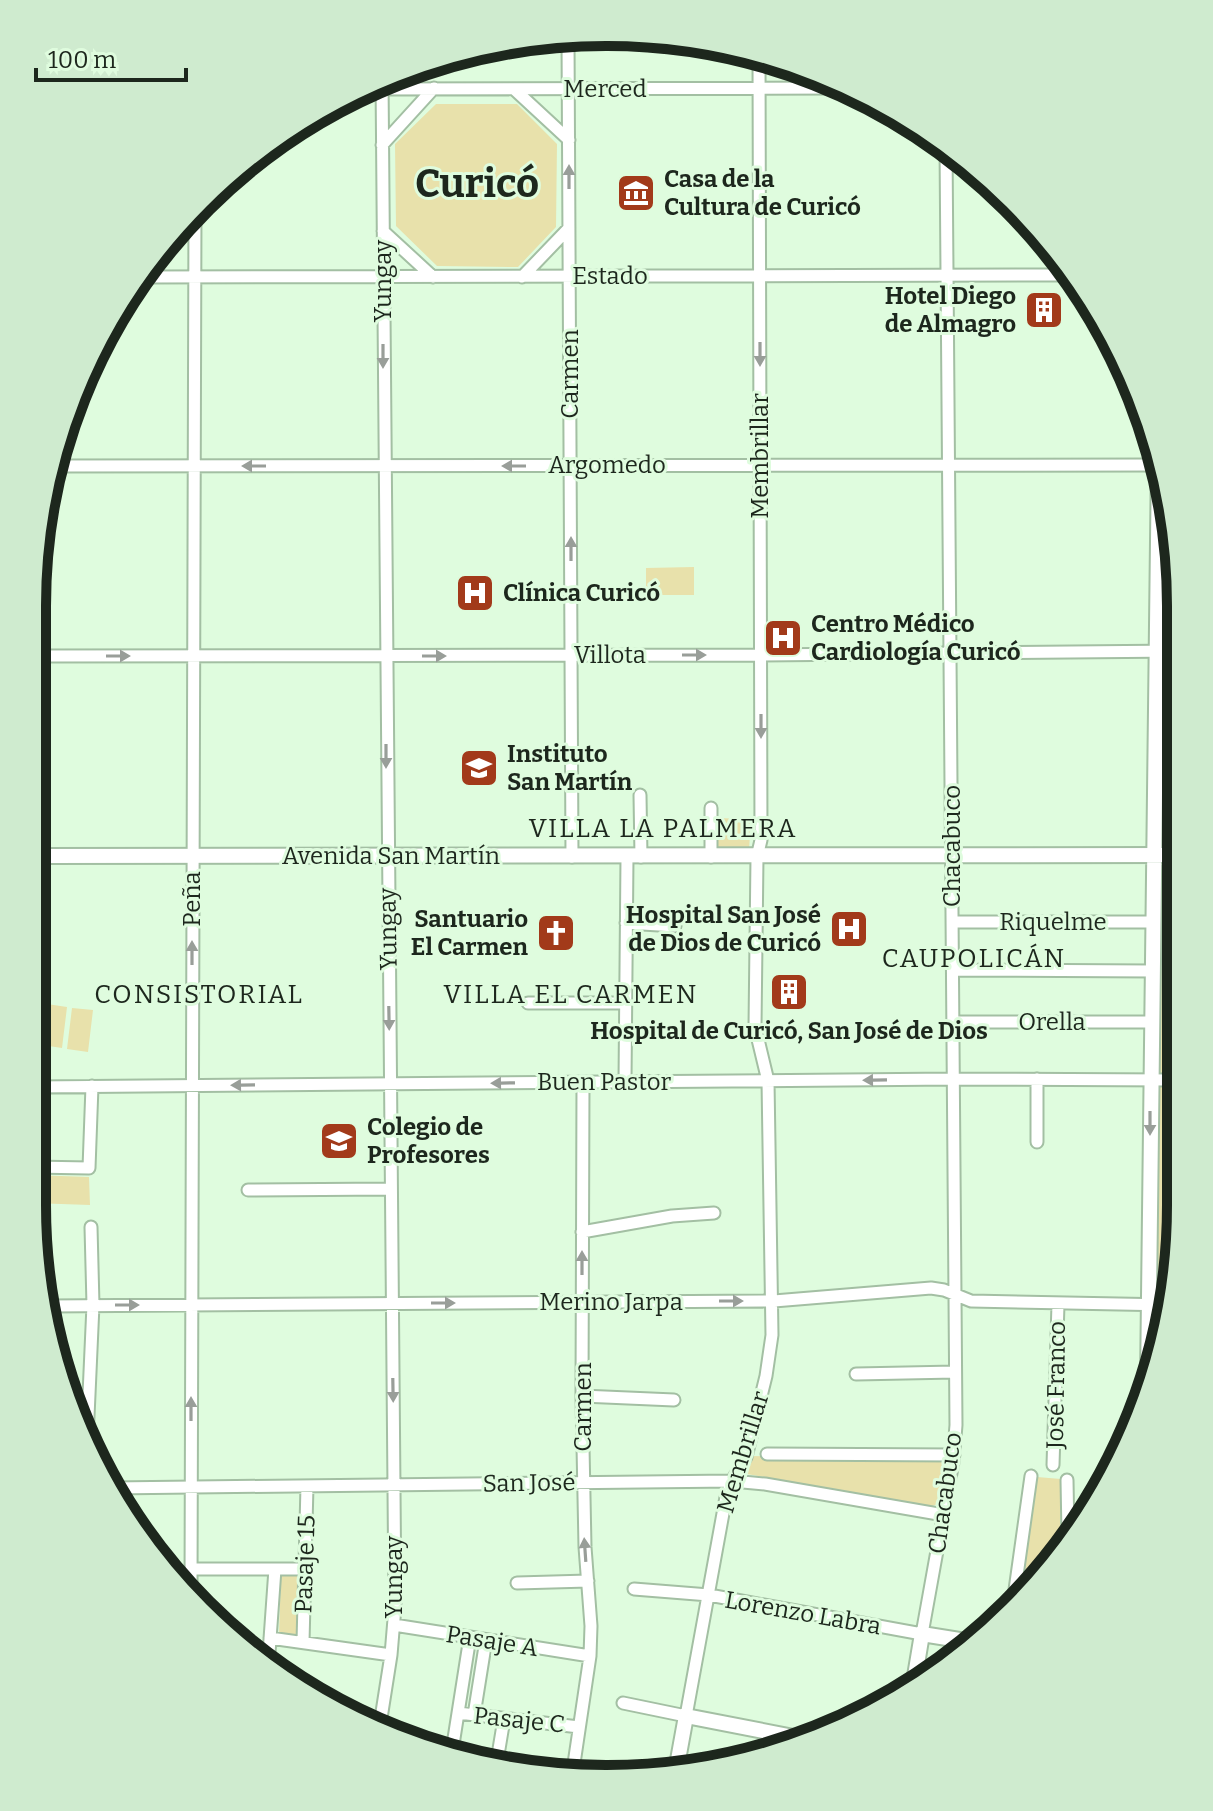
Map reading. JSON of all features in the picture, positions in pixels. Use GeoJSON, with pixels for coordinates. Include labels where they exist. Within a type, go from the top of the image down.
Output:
{"type":"FeatureCollection","features":[{"type":"Feature","properties":{"kind":"main road"},"geometry":{"type":"LineString","coordinates":[[1148,1350],[1158,509]]}},
{"type":"Feature","properties":{"kind":"main road","name":"Avenida San Martín"},"geometry":{"type":"LineString","coordinates":[[46,856],[1167,855]]}},
{"type":"Feature","properties":{"kind":"main road","name":"Lorenzo Labra"},"geometry":{"type":"LineString","coordinates":[[922,1634],[959,1640]]}},
{"type":"Feature","properties":{"kind":"main road","name":"Chacabuco"},"geometry":{"type":"LineString","coordinates":[[916,1672],[922,1634]]}},
{"type":"Feature","properties":{"kind":"main road"},"geometry":{"type":"LineString","coordinates":[[686,1716],[786,1735]]}},
{"type":"Feature","properties":{"kind":"main road","name":"Membrillar"},"geometry":{"type":"LineString","coordinates":[[678,1760],[686,1716]]}},
{"type":"Feature","properties":{"kind":"street","name":"Carmen"},"geometry":{"type":"LineString","coordinates":[[568,47],[572,857]]}},
{"type":"Feature","properties":{"kind":"street","name":"Membrillar"},"geometry":{"type":"LineString","coordinates":[[686,1716],[726,1497],[746,1457],[766,1376],[774,1301],[768,1081],[755,1027],[757,857],[761,845],[759,67]]}},
{"type":"Feature","properties":{"kind":"street","name":"Merced"},"geometry":{"type":"LineString","coordinates":[[401,85],[515,90],[818,88]]}},
{"type":"Feature","properties":{"kind":"street"},"geometry":{"type":"LineString","coordinates":[[382,145],[434,88]]}},
{"type":"Feature","properties":{"kind":"street"},"geometry":{"type":"LineString","coordinates":[[515,90],[569,140]]}},
{"type":"Feature","properties":{"kind":"street","name":"Yungay"},"geometry":{"type":"LineString","coordinates":[[379,1716],[394,1625],[382,94]]}},
{"type":"Feature","properties":{"kind":"street","name":"Chacabuco"},"geometry":{"type":"LineString","coordinates":[[922,1634],[954,1455],[946,161]]}},
{"type":"Feature","properties":{"kind":"street","name":"Peña"},"geometry":{"type":"LineString","coordinates":[[191,1581],[195,226]]}},
{"type":"Feature","properties":{"kind":"street"},"geometry":{"type":"LineString","coordinates":[[522,277],[569,228]]}},
{"type":"Feature","properties":{"kind":"street"},"geometry":{"type":"LineString","coordinates":[[383,231],[433,277]]}},
{"type":"Feature","properties":{"kind":"street","name":"Estado"},"geometry":{"type":"LineString","coordinates":[[153,277],[1058,275]]}},
{"type":"Feature","properties":{"kind":"street","name":"Argomedo"},"geometry":{"type":"LineString","coordinates":[[64,466],[1148,462]]}},
{"type":"Feature","properties":{"kind":"street","name":"Villota"},"geometry":{"type":"LineString","coordinates":[[46,656],[1167,651]]}},
{"type":"Feature","properties":{"kind":"street"},"geometry":{"type":"LineString","coordinates":[[625,1082],[626,923],[640,795]]}},
{"type":"Feature","properties":{"kind":"street"},"geometry":{"type":"LineString","coordinates":[[711,808],[711,857]]}},
{"type":"Feature","properties":{"kind":"street","name":"Riquelme"},"geometry":{"type":"LineString","coordinates":[[952,922],[1154,922]]}},
{"type":"Feature","properties":{"kind":"street"},"geometry":{"type":"LineString","coordinates":[[626,923],[675,926]]}},
{"type":"Feature","properties":{"kind":"street"},"geometry":{"type":"LineString","coordinates":[[953,970],[1153,971]]}},
{"type":"Feature","properties":{"kind":"street"},"geometry":{"type":"LineString","coordinates":[[528,1003],[625,1003]]}},
{"type":"Feature","properties":{"kind":"street","name":"Orella"},"geometry":{"type":"LineString","coordinates":[[953,1022],[1151,1022]]}},
{"type":"Feature","properties":{"kind":"street"},"geometry":{"type":"LineString","coordinates":[[1037,1079],[1037,1142]]}},
{"type":"Feature","properties":{"kind":"street","name":"Buen Pastor"},"geometry":{"type":"LineString","coordinates":[[46,1087],[1167,1080]]}},
{"type":"Feature","properties":{"kind":"street","name":"Carmen"},"geometry":{"type":"LineString","coordinates":[[574,1764],[590,1656],[591,1611],[583,1482],[583,1082]]}},
{"type":"Feature","properties":{"kind":"street"},"geometry":{"type":"LineString","coordinates":[[46,1167],[89,1168],[92,1086]]}},
{"type":"Feature","properties":{"kind":"street"},"geometry":{"type":"LineString","coordinates":[[248,1190],[390,1189]]}},
{"type":"Feature","properties":{"kind":"street"},"geometry":{"type":"LineString","coordinates":[[582,1232],[672,1216],[714,1213]]}},
{"type":"Feature","properties":{"kind":"street"},"geometry":{"type":"LineString","coordinates":[[88,1416],[93,1305],[91,1227]]}},
{"type":"Feature","properties":{"kind":"street","name":"Merino Jarpa"},"geometry":{"type":"LineString","coordinates":[[56,1306],[774,1301],[931,1288],[971,1301],[1157,1306]]}},
{"type":"Feature","properties":{"kind":"street","name":"José Franco"},"geometry":{"type":"LineString","coordinates":[[1053,1465],[1058,1304]]}},
{"type":"Feature","properties":{"kind":"street"},"geometry":{"type":"LineString","coordinates":[[856,1374],[955,1372]]}},
{"type":"Feature","properties":{"kind":"street"},"geometry":{"type":"LineString","coordinates":[[582,1396],[674,1400]]}},
{"type":"Feature","properties":{"kind":"street"},"geometry":{"type":"LineString","coordinates":[[767,1454],[954,1455]]}},
{"type":"Feature","properties":{"kind":"street"},"geometry":{"type":"LineString","coordinates":[[1015,1588],[1031,1476]]}},
{"type":"Feature","properties":{"kind":"street"},"geometry":{"type":"LineString","coordinates":[[1067,1480],[1068,1523]]}},
{"type":"Feature","properties":{"kind":"street","name":"San José"},"geometry":{"type":"LineString","coordinates":[[123,1488],[732,1481],[944,1515]]}},
{"type":"Feature","properties":{"kind":"street","name":"Pasaje 15"},"geometry":{"type":"LineString","coordinates":[[303,1642],[307,1486]]}},
{"type":"Feature","properties":{"kind":"street"},"geometry":{"type":"LineString","coordinates":[[192,1569],[305,1569]]}},
{"type":"Feature","properties":{"kind":"street"},"geometry":{"type":"LineString","coordinates":[[269,1652],[275,1569]]}},
{"type":"Feature","properties":{"kind":"street"},"geometry":{"type":"LineString","coordinates":[[517,1583],[588,1581]]}},
{"type":"Feature","properties":{"kind":"street","name":"Lorenzo Labra"},"geometry":{"type":"LineString","coordinates":[[634,1589],[709,1595],[922,1634]]}},
{"type":"Feature","properties":{"kind":"street","name":"Pasaje A"},"geometry":{"type":"LineString","coordinates":[[394,1625],[590,1656]]}},
{"type":"Feature","properties":{"kind":"street"},"geometry":{"type":"LineString","coordinates":[[453,1744],[470,1637]]}},
{"type":"Feature","properties":{"kind":"street"},"geometry":{"type":"LineString","coordinates":[[270,1638],[391,1655]]}},
{"type":"Feature","properties":{"kind":"street"},"geometry":{"type":"LineString","coordinates":[[474,1715],[486,1640]]}},
{"type":"Feature","properties":{"kind":"street"},"geometry":{"type":"LineString","coordinates":[[623,1703],[686,1716]]}},
{"type":"Feature","properties":{"kind":"street","name":"Pasaje C"},"geometry":{"type":"LineString","coordinates":[[458,1713],[579,1727]]}},
{"type":"Feature","properties":{"kind":"street"},"geometry":{"type":"LineString","coordinates":[[498,1754],[504,1719]]}},
{"type":"Feature","properties":{"kind":"shaded area"},"geometry":{"type":"Polygon","coordinates":[[[436,104],[517,104],[557,144],[556,227],[518,267],[437,266],[396,226],[395,144],[436,104]]]}},
{"type":"Feature","properties":{"kind":"shaded area"},"geometry":{"type":"Polygon","coordinates":[[[1162,534],[1167,606],[1167,1204],[1166,1241],[1157,1311],[1162,848],[1162,534]]]}},
{"type":"Feature","properties":{"kind":"shaded area"},"geometry":{"type":"Polygon","coordinates":[[[694,567],[694,595],[646,595],[646,568],[694,567]]]}},
{"type":"Feature","properties":{"kind":"shaded area"},"geometry":{"type":"Polygon","coordinates":[[[714,818],[751,819],[749,850],[714,850],[714,818]]]}},
{"type":"Feature","properties":{"kind":"shaded area"},"geometry":{"type":"Polygon","coordinates":[[[47,1004],[67,1007],[62,1048],[46,1046],[47,1004]]]}},
{"type":"Feature","properties":{"kind":"shaded area"},"geometry":{"type":"Polygon","coordinates":[[[72,1008],[93,1010],[88,1052],[67,1049],[72,1008]]]}},
{"type":"Feature","properties":{"kind":"shaded area"},"geometry":{"type":"Polygon","coordinates":[[[46,1175],[89,1177],[90,1205],[46,1203],[46,1175]]]}},
{"type":"Feature","properties":{"kind":"shaded area"},"geometry":{"type":"Polygon","coordinates":[[[751,1456],[944,1461],[947,1464],[938,1504],[932,1506],[747,1474],[751,1456]]]}},
{"type":"Feature","properties":{"kind":"shaded area"},"geometry":{"type":"Polygon","coordinates":[[[1037,1477],[1061,1479],[1060,1533],[1021,1581],[1037,1477]]]}},
{"type":"Feature","properties":{"kind":"shaded area"},"geometry":{"type":"Polygon","coordinates":[[[281,1573],[300,1574],[298,1636],[279,1635],[281,1573]]]}},
{"type":"Feature","properties":{"kind":"place","name":"Casa de la Cultura de Curicó"},"geometry":{"type":"Point","coordinates":[636,193]}},
{"type":"Feature","properties":{"kind":"place","name":"Hotel Diego de Almagro"},"geometry":{"type":"Point","coordinates":[1044,310]}},
{"type":"Feature","properties":{"kind":"place","name":"Clínica Curicó"},"geometry":{"type":"Point","coordinates":[475,593]}},
{"type":"Feature","properties":{"kind":"place","name":"Centro Médico Cardiología Curicó"},"geometry":{"type":"Point","coordinates":[783,638]}},
{"type":"Feature","properties":{"kind":"place","name":"Instituto San Martín"},"geometry":{"type":"Point","coordinates":[479,768]}},
{"type":"Feature","properties":{"kind":"place","name":"Hospital San José de Dios de Curicó"},"geometry":{"type":"Point","coordinates":[849,929]}},
{"type":"Feature","properties":{"kind":"place","name":"Santuario El Carmen"},"geometry":{"type":"Point","coordinates":[556,933]}},
{"type":"Feature","properties":{"kind":"place","name":"Hospital de Curicó, San José de Dios"},"geometry":{"type":"Point","coordinates":[789,992]}},
{"type":"Feature","properties":{"kind":"place","name":"Colegio de Profesores"},"geometry":{"type":"Point","coordinates":[339,1141]}},
{"type":"Feature","properties":{"kind":"district","name":"Curicó"},"geometry":{"type":"Point","coordinates":[477,184]}},
{"type":"Feature","properties":{"kind":"district","name":"VILLA LA PALMERA"},"geometry":{"type":"Point","coordinates":[663,828]}},
{"type":"Feature","properties":{"kind":"district","name":"CAUPOLICÁN"},"geometry":{"type":"Point","coordinates":[974,958]}},
{"type":"Feature","properties":{"kind":"district","name":"CONSISTORIAL"},"geometry":{"type":"Point","coordinates":[199,994]}},
{"type":"Feature","properties":{"kind":"district","name":"VILLA EL CARMEN"},"geometry":{"type":"Point","coordinates":[571,994]}}]}
